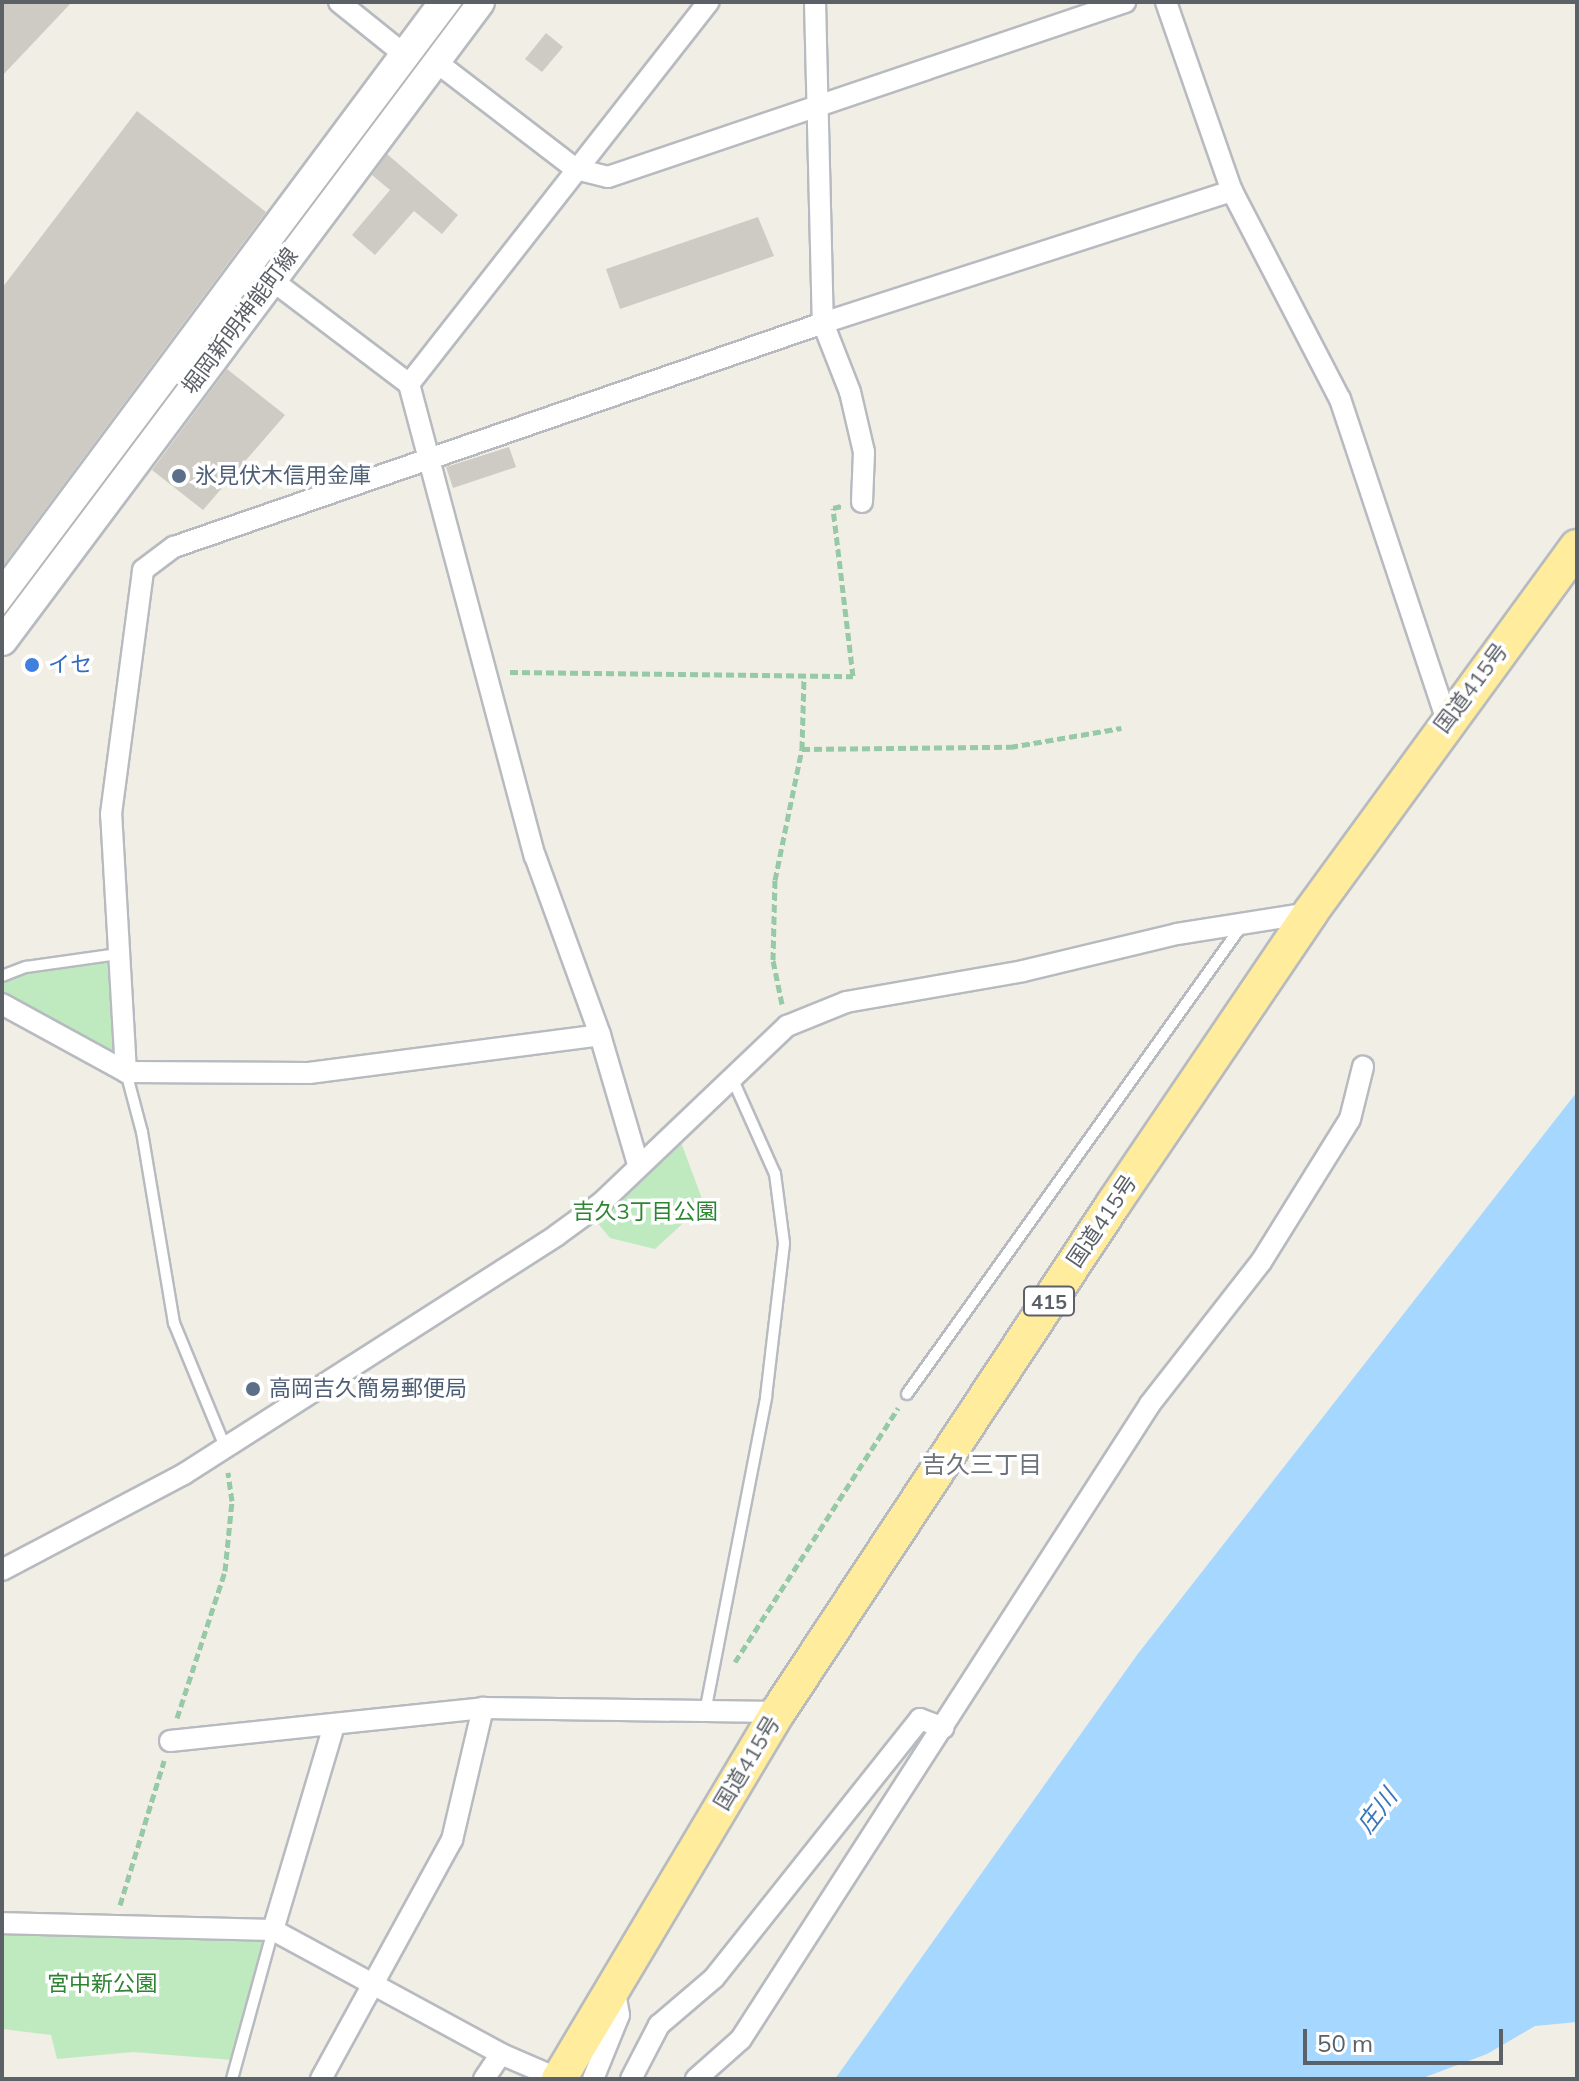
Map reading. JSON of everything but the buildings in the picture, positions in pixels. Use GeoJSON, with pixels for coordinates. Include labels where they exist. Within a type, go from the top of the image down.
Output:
{"type":"FeatureCollection","features":[{"type":"Feature","properties":{"kind":"highway","name":"国道415号"},"geometry":{"type":"LineString","coordinates":[[559,2079],[778,1712],[1310,913],[1447,720],[1577,547]]}},
{"type":"Feature","properties":{"kind":"main road","name":"堀岡新明神能町線"},"geometry":{"type":"LineString","coordinates":[[2,640],[260,271],[405,55],[445,2]]}},
{"type":"Feature","properties":{"kind":"main road","name":"堀岡新明神能町線"},"geometry":{"type":"LineString","coordinates":[[2,597],[260,271],[435,61],[479,2]]}},
{"type":"Feature","properties":{"kind":"street"},"geometry":{"type":"LineString","coordinates":[[339,2],[405,55],[435,61],[576,169],[608,177],[1125,2]]}},
{"type":"Feature","properties":{"kind":"street"},"geometry":{"type":"LineString","coordinates":[[409,384],[709,2]]}},
{"type":"Feature","properties":{"kind":"street"},"geometry":{"type":"LineString","coordinates":[[815,2],[815,108],[823,323],[850,392],[864,452],[862,502]]}},
{"type":"Feature","properties":{"kind":"street"},"geometry":{"type":"LineString","coordinates":[[1166,2],[1232,191],[1340,399],[1447,720]]}},
{"type":"Feature","properties":{"kind":"street"},"geometry":{"type":"LineString","coordinates":[[126,1072],[111,814],[143,570],[174,547],[823,323],[1232,191]]}},
{"type":"Feature","properties":{"kind":"street"},"geometry":{"type":"LineString","coordinates":[[260,271],[409,384],[425,461],[486,671],[535,856],[600,1035],[638,1164]]}},
{"type":"Feature","properties":{"kind":"street"},"geometry":{"type":"LineString","coordinates":[[2,1570],[225,1447],[557,1235],[601,1203],[638,1164],[787,1026],[846,1002],[1023,971],[1244,922],[1310,913]]}},
{"type":"Feature","properties":{"kind":"street"},"geometry":{"type":"LineString","coordinates":[[2,1004],[126,1072],[309,1073],[600,1035]]}},
{"type":"Feature","properties":{"kind":"street"},"geometry":{"type":"LineString","coordinates":[[696,2079],[741,2039],[1150,1404],[1261,1262],[1350,1119],[1363,1067]]}},
{"type":"Feature","properties":{"kind":"street"},"geometry":{"type":"LineString","coordinates":[[170,1741],[483,1708],[706,1707],[778,1712]]}},
{"type":"Feature","properties":{"kind":"street"},"geometry":{"type":"LineString","coordinates":[[321,2079],[452,1840],[483,1708]]}},
{"type":"Feature","properties":{"kind":"street"},"geometry":{"type":"LineString","coordinates":[[631,2079],[659,2025],[714,1978],[920,1719],[943,1728]]}},
{"type":"Feature","properties":{"kind":"street"},"geometry":{"type":"LineString","coordinates":[[273,1930],[334,1725]]}},
{"type":"Feature","properties":{"kind":"street"},"geometry":{"type":"LineString","coordinates":[[2,1923],[273,1930],[501,2054],[559,2079]]}},
{"type":"Feature","properties":{"kind":"street"},"geometry":{"type":"LineString","coordinates":[[593,2079],[619,2015],[614,1983]]}},
{"type":"Feature","properties":{"kind":"street"},"geometry":{"type":"LineString","coordinates":[[484,2079],[501,2054]]}},
{"type":"Feature","properties":{"kind":"lane"},"geometry":{"type":"LineString","coordinates":[[907,1394],[1244,922]]}},
{"type":"Feature","properties":{"kind":"lane"},"geometry":{"type":"LineString","coordinates":[[2,976],[26,967],[118,954]]}},
{"type":"Feature","properties":{"kind":"lane"},"geometry":{"type":"LineString","coordinates":[[126,1072],[142,1132],[174,1323],[225,1447]]}},
{"type":"Feature","properties":{"kind":"lane"},"geometry":{"type":"LineString","coordinates":[[706,1707],[766,1397],[784,1243],[775,1174],[732,1078]]}},
{"type":"Feature","properties":{"kind":"lane"},"geometry":{"type":"LineString","coordinates":[[232,2079],[273,1930]]}},
{"type":"Feature","properties":{"kind":"path"},"geometry":{"type":"LineString","coordinates":[[486,671],[853,676],[833,508],[862,502]]}},
{"type":"Feature","properties":{"kind":"path"},"geometry":{"type":"LineString","coordinates":[[787,1026],[773,960],[775,880],[802,749],[804,677]]}},
{"type":"Feature","properties":{"kind":"path"},"geometry":{"type":"LineString","coordinates":[[802,749],[1010,747],[1121,728]]}},
{"type":"Feature","properties":{"kind":"path"},"geometry":{"type":"LineString","coordinates":[[731,1668],[907,1394]]}},
{"type":"Feature","properties":{"kind":"path"},"geometry":{"type":"LineString","coordinates":[[113,1925],[225,1571],[232,1501],[225,1447]]}},
{"type":"Feature","properties":{"kind":"green space"},"geometry":{"type":"Polygon","coordinates":[[[118,954],[126,1072],[2,1004],[2,976],[118,954]]]}},
{"type":"Feature","properties":{"kind":"green space","name":"吉久3丁目公園"},"geometry":{"type":"Polygon","coordinates":[[[679,1137],[704,1204],[655,1249],[610,1238],[591,1215],[679,1137]]]}},
{"type":"Feature","properties":{"kind":"green space","name":"宮中新公園"},"geometry":{"type":"Polygon","coordinates":[[[2,1913],[181,1916],[274,1936],[233,2060],[133,2052],[57,2059],[51,2035],[2,2029],[2,1913]]]}},
{"type":"Feature","properties":{"kind":"water","name":"庄川"},"geometry":{"type":"Polygon","coordinates":[[[1577,1092],[1577,2022],[1535,2026],[1487,2054],[1420,2079],[835,2079],[1137,1655],[1577,1092]]]}},
{"type":"Feature","properties":{"kind":"tram line"},"geometry":{"type":"LineString","coordinates":[[2,618],[464,2]]}},
{"type":"Feature","properties":{"kind":"place","name":"氷見伏木信用金庫"},"geometry":{"type":"Point","coordinates":[179,476]}},
{"type":"Feature","properties":{"kind":"place","name":"イセ"},"geometry":{"type":"Point","coordinates":[32,665]}},
{"type":"Feature","properties":{"kind":"place","name":"高岡吉久簡易郵便局"},"geometry":{"type":"Point","coordinates":[253,1389]}},
{"type":"Feature","properties":{"kind":"district","name":"吉久三丁目"},"geometry":{"type":"Point","coordinates":[982,1465]}}]}
